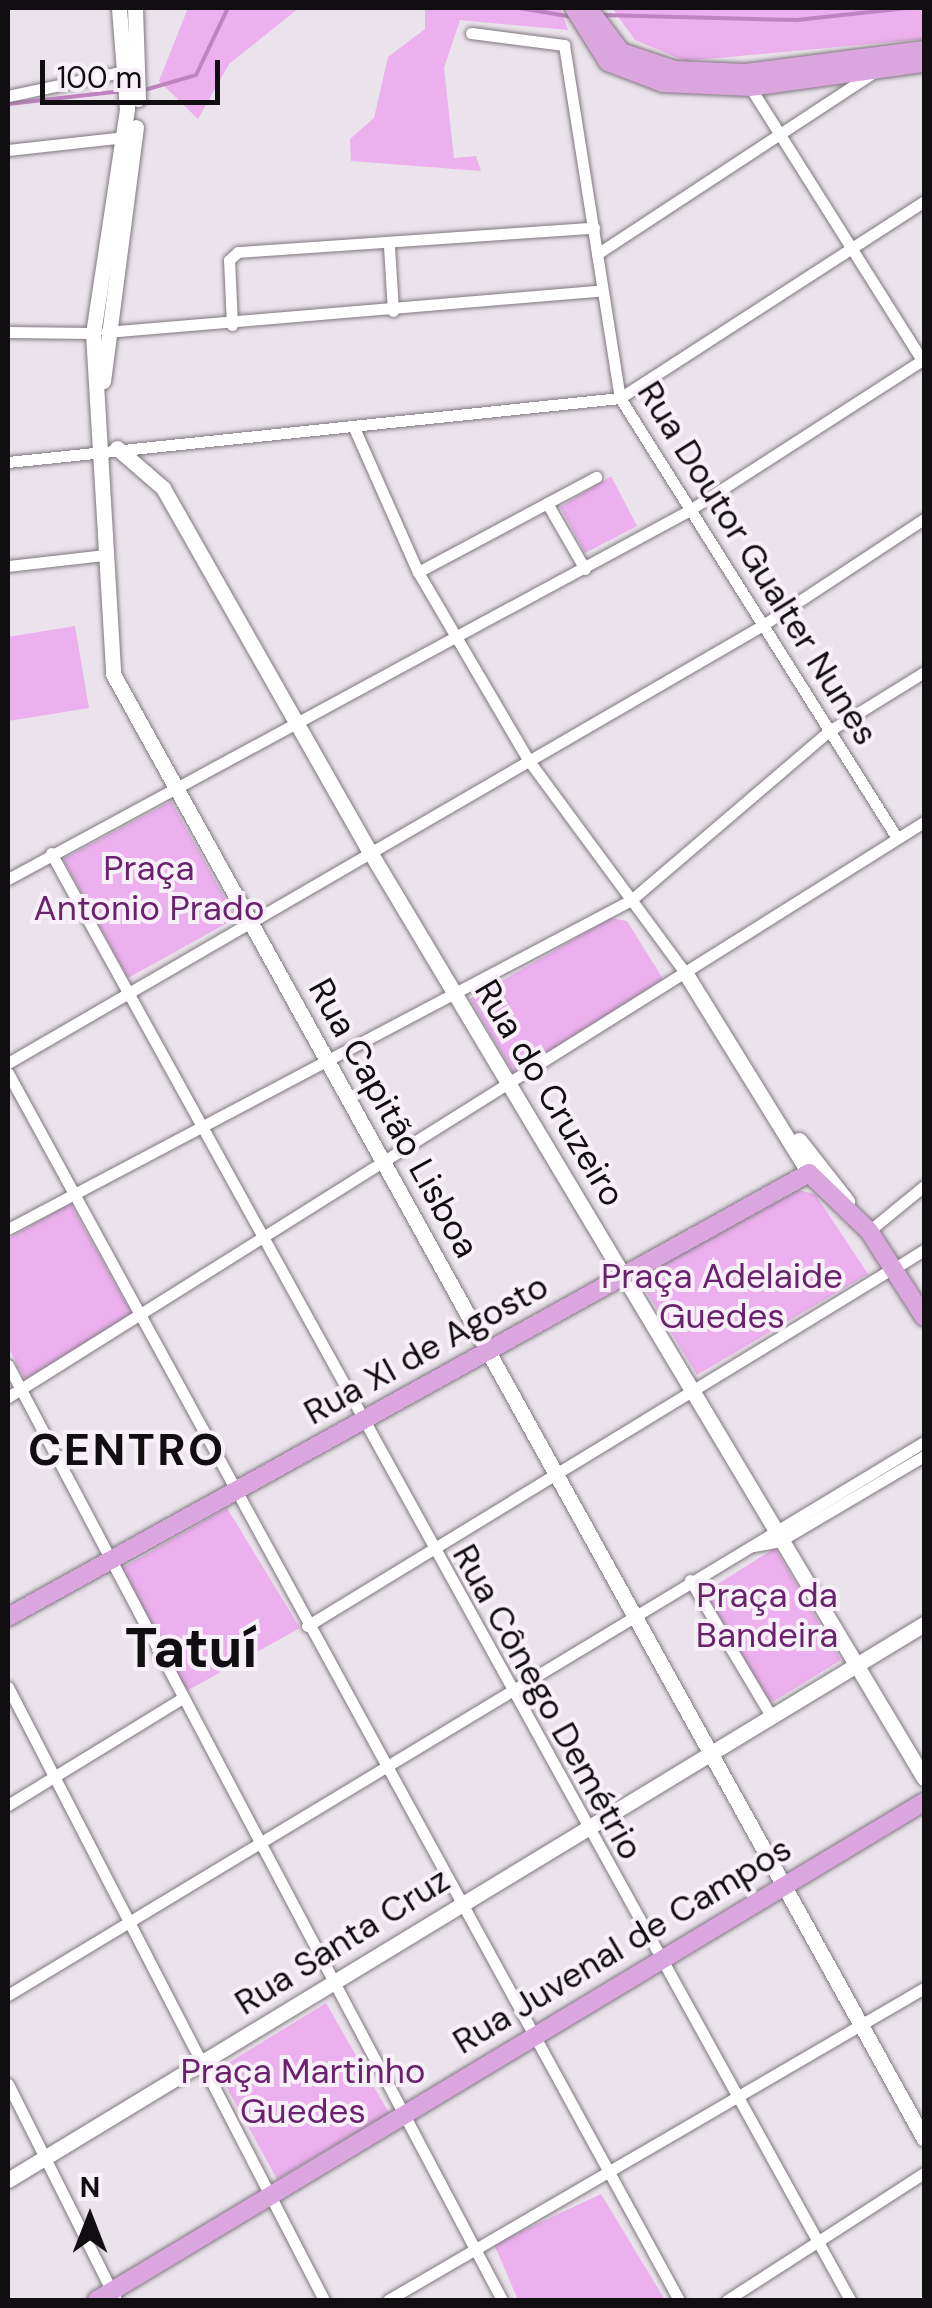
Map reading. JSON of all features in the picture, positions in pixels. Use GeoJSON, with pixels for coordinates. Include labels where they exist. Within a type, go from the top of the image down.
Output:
{"type":"FeatureCollection","features":[{"type":"Feature","properties":{"kind":"main road"},"geometry":{"type":"LineString","coordinates":[[585,16],[620,52],[676,70],[746,73],[924,50]]}},
{"type":"Feature","properties":{"kind":"main road"},"geometry":{"type":"LineString","coordinates":[[585,16],[608,62],[631,74],[750,87],[924,63]]}},
{"type":"Feature","properties":{"kind":"main road"},"geometry":{"type":"LineString","coordinates":[[809,1173],[868,1231],[890,1270]]}},
{"type":"Feature","properties":{"kind":"main road"},"geometry":{"type":"LineString","coordinates":[[809,1173],[890,1270],[924,1319]]}},
{"type":"Feature","properties":{"kind":"main road","name":"Rua XI de Agosto"},"geometry":{"type":"LineString","coordinates":[[106,1563],[809,1173]]}},
{"type":"Feature","properties":{"kind":"main road"},"geometry":{"type":"LineString","coordinates":[[8,1617],[106,1563]]}},
{"type":"Feature","properties":{"kind":"main road","name":"Rua Juvenal de Campos"},"geometry":{"type":"LineString","coordinates":[[108,2298],[272,2200],[529,2037],[924,1802]]}},
{"type":"Feature","properties":{"kind":"street","name":"Rua Capitão Lisboa"},"geometry":{"type":"LineString","coordinates":[[119,8],[132,79]]}},
{"type":"Feature","properties":{"kind":"street","name":"Rua Capitão Lisboa"},"geometry":{"type":"LineString","coordinates":[[100,332],[132,109],[135,8]]}},
{"type":"Feature","properties":{"kind":"street","name":"Rua Doutor Gualter Nunes"},"geometry":{"type":"LineString","coordinates":[[470,33],[564,45],[620,398],[897,838]]}},
{"type":"Feature","properties":{"kind":"street"},"geometry":{"type":"LineString","coordinates":[[597,254],[877,70]]}},
{"type":"Feature","properties":{"kind":"street"},"geometry":{"type":"LineString","coordinates":[[8,96],[132,79]]}},
{"type":"Feature","properties":{"kind":"street"},"geometry":{"type":"LineString","coordinates":[[8,878],[174,786],[459,639],[688,511],[924,361],[750,87]]}},
{"type":"Feature","properties":{"kind":"street","name":"Rua Capitão Lisboa"},"geometry":{"type":"LineString","coordinates":[[132,109],[124,137],[100,332],[98,410],[113,674],[252,918],[382,1162],[924,2139]]}},
{"type":"Feature","properties":{"kind":"street"},"geometry":{"type":"LineString","coordinates":[[8,150],[124,137]]}},
{"type":"Feature","properties":{"kind":"street"},"geometry":{"type":"LineString","coordinates":[[8,462],[100,449],[355,430],[620,398],[924,201]]}},
{"type":"Feature","properties":{"kind":"street"},"geometry":{"type":"LineString","coordinates":[[232,325],[230,256],[594,228]]}},
{"type":"Feature","properties":{"kind":"street"},"geometry":{"type":"LineString","coordinates":[[388,246],[393,311]]}},
{"type":"Feature","properties":{"kind":"street"},"geometry":{"type":"LineString","coordinates":[[8,332],[232,325],[601,290]]}},
{"type":"Feature","properties":{"kind":"street"},"geometry":{"type":"LineString","coordinates":[[355,430],[418,572],[529,761],[686,974],[781,1118],[868,1231],[924,1186]]}},
{"type":"Feature","properties":{"kind":"street","name":"Rua do Cruzeiro"},"geometry":{"type":"LineString","coordinates":[[117,448],[163,488],[367,847],[924,1778]]}},
{"type":"Feature","properties":{"kind":"street"},"geometry":{"type":"LineString","coordinates":[[418,572],[596,477]]}},
{"type":"Feature","properties":{"kind":"street"},"geometry":{"type":"LineString","coordinates":[[547,503],[585,569]]}},
{"type":"Feature","properties":{"kind":"street"},"geometry":{"type":"LineString","coordinates":[[8,1062],[367,847],[529,761],[763,624],[924,519]]}},
{"type":"Feature","properties":{"kind":"street"},"geometry":{"type":"LineString","coordinates":[[8,566],[104,555]]}},
{"type":"Feature","properties":{"kind":"street"},"geometry":{"type":"LineString","coordinates":[[8,1229],[454,990],[631,900],[828,731],[924,672]]}},
{"type":"Feature","properties":{"kind":"street"},"geometry":{"type":"LineString","coordinates":[[8,1398],[924,822]]}},
{"type":"Feature","properties":{"kind":"street","name":"Rua Cônego Demétrio"},"geometry":{"type":"LineString","coordinates":[[52,853],[656,1960],[740,2099],[850,2300]]}},
{"type":"Feature","properties":{"kind":"street"},"geometry":{"type":"LineString","coordinates":[[8,1073],[381,1768],[679,2300]]}},
{"type":"Feature","properties":{"kind":"street"},"geometry":{"type":"LineString","coordinates":[[781,1118],[809,1173]]}},
{"type":"Feature","properties":{"kind":"street"},"geometry":{"type":"LineString","coordinates":[[307,1626],[924,1250]]}},
{"type":"Feature","properties":{"kind":"street"},"geometry":{"type":"LineString","coordinates":[[8,1365],[106,1563],[263,1841],[402,2116],[502,2300]]}},
{"type":"Feature","properties":{"kind":"street"},"geometry":{"type":"LineString","coordinates":[[777,1535],[924,1442]]}},
{"type":"Feature","properties":{"kind":"street"},"geometry":{"type":"LineString","coordinates":[[8,1995],[690,1580],[924,1456]]}},
{"type":"Feature","properties":{"kind":"street"},"geometry":{"type":"LineString","coordinates":[[690,1580],[771,1716]]}},
{"type":"Feature","properties":{"kind":"street","name":"Rua Santa Cruz"},"geometry":{"type":"LineString","coordinates":[[8,2180],[924,1624]]}},
{"type":"Feature","properties":{"kind":"street"},"geometry":{"type":"LineString","coordinates":[[8,1687],[324,2300]]}},
{"type":"Feature","properties":{"kind":"street"},"geometry":{"type":"LineString","coordinates":[[8,1804],[181,1699]]}},
{"type":"Feature","properties":{"kind":"street"},"geometry":{"type":"LineString","coordinates":[[388,2300],[608,2178],[924,1988]]}},
{"type":"Feature","properties":{"kind":"street"},"geometry":{"type":"LineString","coordinates":[[8,2084],[108,2298]]}},
{"type":"Feature","properties":{"kind":"street"},"geometry":{"type":"LineString","coordinates":[[727,2300],[924,2172]]}},
{"type":"Feature","properties":{"kind":"green space"},"geometry":{"type":"Polygon","coordinates":[[[188,8],[299,8],[229,64],[198,119],[159,81],[188,8]]]}},
{"type":"Feature","properties":{"kind":"green space"},"geometry":{"type":"Polygon","coordinates":[[[425,8],[560,8],[568,30],[460,20],[444,68],[454,158],[476,156],[481,171],[351,161],[350,139],[374,118],[388,57],[425,29],[425,8]]]}},
{"type":"Feature","properties":{"kind":"green space"},"geometry":{"type":"Polygon","coordinates":[[[612,8],[924,8],[924,39],[685,61],[635,40],[612,8]]]}},
{"type":"Feature","properties":{"kind":"green space"},"geometry":{"type":"Polygon","coordinates":[[[611,476],[637,526],[585,553],[560,507],[611,476]]]}},
{"type":"Feature","properties":{"kind":"green space"},"geometry":{"type":"Polygon","coordinates":[[[75,626],[89,708],[8,721],[8,637],[75,626]]]}},
{"type":"Feature","properties":{"kind":"green space","name":"Praça Antonio Prado"},"geometry":{"type":"Polygon","coordinates":[[[171,801],[236,918],[128,978],[63,859],[171,801]]]}},
{"type":"Feature","properties":{"kind":"green space"},"geometry":{"type":"Polygon","coordinates":[[[611,918],[627,921],[663,979],[514,1074],[470,999],[611,918]]]}},
{"type":"Feature","properties":{"kind":"green space","name":"Praça Adelaide Guedes"},"geometry":{"type":"Polygon","coordinates":[[[799,1190],[815,1194],[868,1274],[697,1375],[638,1278],[799,1190]]]}},
{"type":"Feature","properties":{"kind":"green space"},"geometry":{"type":"Polygon","coordinates":[[[70,1203],[133,1316],[25,1379],[8,1347],[8,1239],[70,1203]]]}},
{"type":"Feature","properties":{"kind":"green space"},"geometry":{"type":"Polygon","coordinates":[[[227,1508],[300,1628],[183,1693],[120,1569],[227,1508]]]}},
{"type":"Feature","properties":{"kind":"green space","name":"Praça da Bandeira"},"geometry":{"type":"Polygon","coordinates":[[[775,1548],[841,1660],[771,1703],[705,1592],[775,1548]]]}},
{"type":"Feature","properties":{"kind":"green space","name":"Praça Martinho Guedes"},"geometry":{"type":"Polygon","coordinates":[[[326,2003],[389,2113],[277,2179],[217,2070],[326,2003]]]}},
{"type":"Feature","properties":{"kind":"green space"},"geometry":{"type":"Polygon","coordinates":[[[601,2194],[665,2300],[518,2300],[494,2244],[601,2194]]]}},
{"type":"Feature","properties":{"kind":"waterway"},"geometry":{"type":"LineString","coordinates":[[141,91],[196,75],[228,8]]}},
{"type":"Feature","properties":{"kind":"waterway"},"geometry":{"type":"LineString","coordinates":[[519,8],[573,17]]}},
{"type":"Feature","properties":{"kind":"waterway"},"geometry":{"type":"LineString","coordinates":[[602,15],[797,20],[906,8]]}},
{"type":"Feature","properties":{"kind":"waterway"},"geometry":{"type":"LineString","coordinates":[[8,104],[122,91]]}},
{"type":"Feature","properties":{"kind":"district","name":"CENTRO"},"geometry":{"type":"Point","coordinates":[127,1450]}},
{"type":"Feature","properties":{"kind":"district","name":"Tatuí"},"geometry":{"type":"Point","coordinates":[191,1649]}}]}
